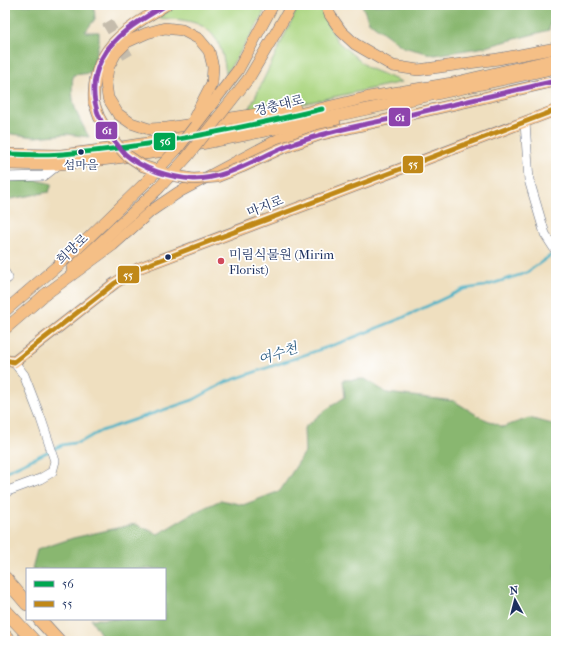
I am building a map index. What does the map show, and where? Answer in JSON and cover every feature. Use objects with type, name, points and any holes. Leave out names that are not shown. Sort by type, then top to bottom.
[{"type":"highway","points":[[5,578],[26,603]]},
{"type":"highway","points":[[5,610],[34,641]]},
{"type":"highway","points":[[40,620],[59,641]]},
{"type":"highway","points":[[5,636],[10,641]]},
{"type":"main road","points":[[166,5],[129,28],[115,41],[102,58],[97,74],[94,103],[99,117],[110,135],[125,154],[143,166],[171,175],[193,179],[217,177],[280,149],[319,135],[556,81]]},
{"type":"main road","points":[[178,148],[238,70],[273,5]]},
{"type":"main road","name":"희망로","points":[[5,329],[43,296],[86,254],[158,189],[187,157],[249,78],[292,5]]},
{"type":"main road","points":[[326,5],[330,15],[341,31],[355,44],[393,66],[418,70],[498,59],[556,48]]},
{"type":"main road","points":[[178,148],[212,83],[213,67],[209,51],[199,39],[182,30],[165,28],[146,33],[127,42],[116,53],[108,68],[106,83],[108,98],[118,114],[131,123],[149,129],[175,126],[369,97]]},
{"type":"main road","name":"경충대로","points":[[5,154],[61,155],[167,140],[249,126],[369,97],[452,83],[556,59]]},
{"type":"main road","name":"경충대로","points":[[5,164],[59,164],[113,158],[248,135],[556,68]]},
{"type":"main road","points":[[43,296],[113,245],[156,207],[179,192],[267,145],[292,135],[442,94]]},
{"type":"main road","name":"마지로","points":[[10,361],[115,283],[139,268],[556,110]]},
{"type":"main road","name":"희망로","points":[[5,311],[79,247],[147,181],[178,148]]},
{"type":"street","points":[[525,123],[529,180],[545,234],[556,251]]},
{"type":"street","points":[[5,176],[44,176],[59,164]]},
{"type":"street","points":[[5,273],[8,278],[5,280]]},
{"type":"street","points":[[5,492],[40,479],[52,472],[55,461],[24,375],[10,361]]},
{"type":"green space","points":[[5,5],[94,5],[95,19],[85,32],[99,32],[99,42],[91,73],[73,75],[72,85],[75,108],[89,137],[67,134],[35,137],[5,133]]},
{"type":"green space","points":[[178,5],[267,5],[259,22],[226,74],[221,50],[210,32],[195,23],[177,19],[157,18]]},
{"type":"green space","points":[[299,5],[320,5],[337,41],[368,68],[402,82],[297,105],[249,110]]},
{"type":"green space","points":[[362,5],[554,5],[549,30],[485,47],[435,55],[403,47],[369,22]]},
{"type":"green space","points":[[5,180],[36,180],[52,184],[49,192],[5,200]]},
{"type":"green space","points":[[365,379],[387,393],[454,401],[480,417],[503,427],[529,418],[556,425],[556,641],[105,641],[92,620],[166,620],[166,568],[32,568],[37,550],[73,538],[135,524],[158,534],[193,513],[221,500],[243,505],[280,491],[305,452],[304,428],[324,411],[345,397],[343,380]]},
{"type":"waterway","name":"여수천","points":[[5,472],[62,445],[80,442],[101,431],[193,400],[226,382],[342,342],[402,318],[464,289],[485,286],[526,273],[554,253]]},
{"type":"tunnel","points":[[107,22],[128,57]]},
{"type":"transit line","name":"61","points":[[166,5],[130,27],[114,41],[102,58],[97,69],[94,91],[95,102],[102,123],[125,154],[148,168],[176,177],[194,179],[216,176],[237,169],[288,146],[321,135],[556,81]]},
{"type":"transit line","name":"56","points":[[5,154],[56,155],[128,147],[226,130],[322,109]]},
{"type":"transit line","name":"55","points":[[5,360],[14,362],[115,283],[139,268],[556,110]]},
{"type":"place","name":"섬마을","points":[[81,152]]},
{"type":"place","name":"미림식물원 (Mirim Florist)","points":[[221,261]]}]
